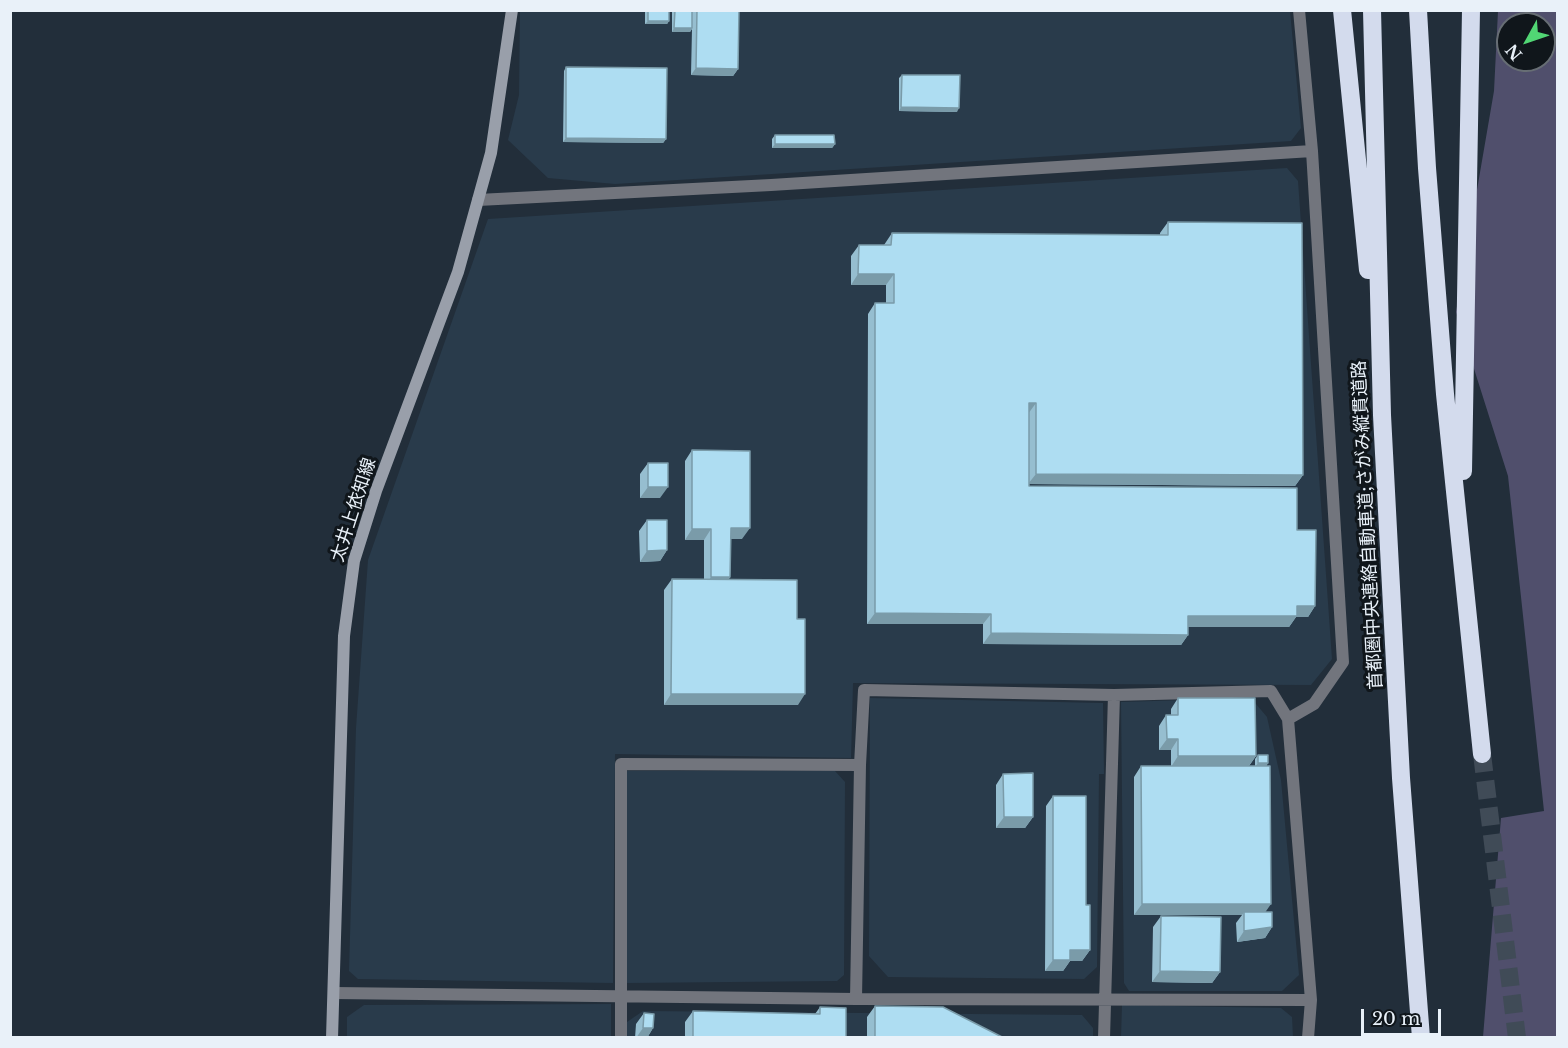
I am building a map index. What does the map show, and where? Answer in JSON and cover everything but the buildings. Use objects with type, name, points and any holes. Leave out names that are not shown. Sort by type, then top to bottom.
[{"type":"highway","points":[[1342,10],[1382,415]]},
{"type":"highway","name":"首都圏中央連絡自動車道;さがみ縦貫道路","points":[[1372,10],[1382,415],[1401,778],[1421,1038]]},
{"type":"highway","points":[[1418,10],[1427,168],[1445,394],[1482,754]]},
{"type":"highway","points":[[1462,545],[1471,10]]},
{"type":"main road","name":"太井上依知線","points":[[332,1038],[344,636],[354,561],[376,491],[458,272],[491,153],[512,10]]},
{"type":"street","points":[[1288,719],[1314,704],[1343,662],[1312,151],[1299,10]]},
{"type":"street","points":[[478,200],[771,185],[1312,151]]},
{"type":"street","points":[[856,999],[860,765],[864,690],[1114,695],[1271,692],[1288,719],[1311,1000],[1308,1038]]},
{"type":"street","points":[[1104,1038],[1114,695]]},
{"type":"street","points":[[621,1038],[621,764],[860,765]]},
{"type":"street","points":[[334,993],[621,994],[1105,1001],[1311,1000]]},
{"type":"shaded area","points":[[520,10],[1290,11],[1301,128],[1291,141],[615,184],[548,178],[508,140],[519,95]]},
{"type":"shaded area","points":[[1498,11],[1557,11],[1557,1037],[1483,1037],[1501,818],[1544,811],[1508,476],[1456,312],[1494,91],[1496,51],[1496,72],[1556,72],[1556,12]]},
{"type":"shaded area","points":[[1287,168],[1298,181],[1332,659],[1311,685],[853,683],[851,758],[615,754],[613,983],[358,979],[349,971],[356,728],[368,560],[488,219]]},
{"type":"shaded area","points":[[870,698],[1103,703],[1104,774],[1099,774],[1097,967],[1084,979],[888,977],[869,956]]},
{"type":"shaded area","points":[[1251,698],[1267,717],[1281,780],[1299,975],[1282,991],[1129,991],[1124,983],[1121,702]]},
{"type":"shaded area","points":[[627,771],[835,771],[845,782],[844,975],[837,981],[627,983]]},
{"type":"shaded area","points":[[611,1004],[611,1037],[347,1037],[347,1017],[364,1005]]},
{"type":"shaded area","points":[[1122,1005],[1281,1008],[1292,1017],[1293,1037],[1121,1038]]},
{"type":"shaded area","points":[[643,1011],[1082,1015],[1093,1028],[1093,1037],[627,1038],[627,1022]]},
{"type":"tunnel","points":[[1482,754],[1517,1038]]}]
